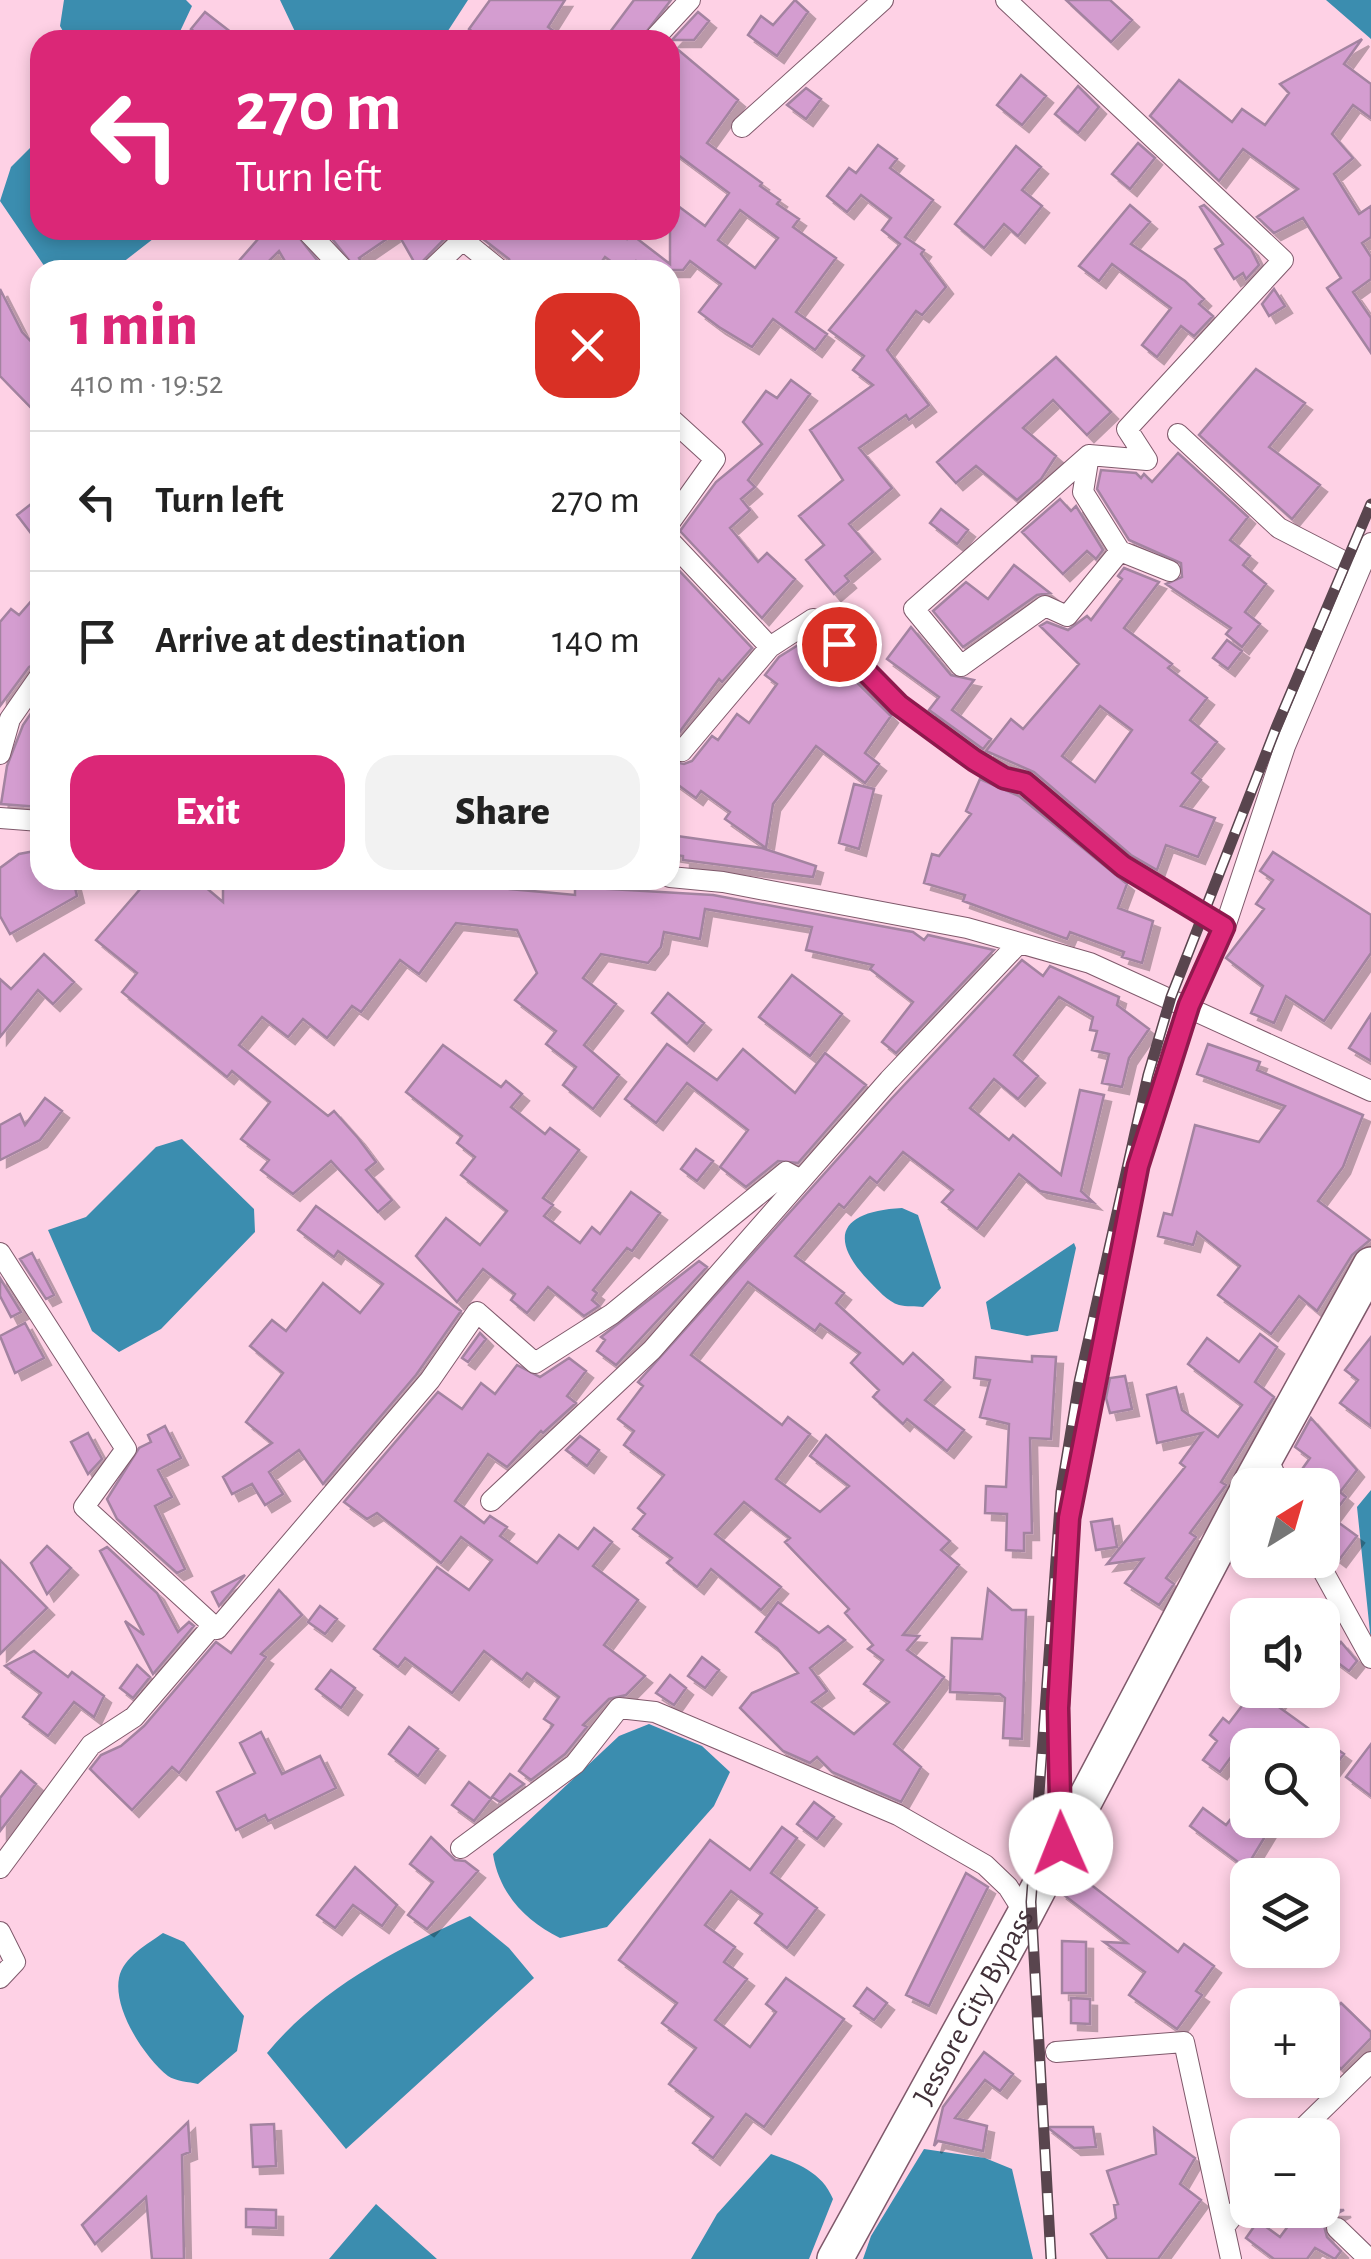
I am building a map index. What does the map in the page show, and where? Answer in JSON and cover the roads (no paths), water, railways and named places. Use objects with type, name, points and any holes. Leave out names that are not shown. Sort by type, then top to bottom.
[{"type":"highway","name":"Jessore City Bypass","points":[[1267,1468],[1371,1266]]},
{"type":"highway","name":"Jessore City Bypass","points":[[835,2259],[1230,1536]]},
{"type":"street","points":[[662,30],[690,0]]},
{"type":"street","points":[[742,127],[883,0]]},
{"type":"street","points":[[1006,0],[1283,260],[1128,429],[1147,460],[1089,454],[914,609],[962,666],[1045,606],[1067,616],[1120,551]]},
{"type":"street","points":[[316,240],[334,260]]},
{"type":"street","points":[[442,260],[463,240]]},
{"type":"street","points":[[473,240],[491,260]]},
{"type":"street","points":[[680,427],[715,458],[680,508]]},
{"type":"street","points":[[1178,434],[1279,528],[1345,562]]},
{"type":"street","points":[[1089,454],[1083,492],[1120,551],[1170,571]]},
{"type":"street","points":[[1061,1844],[1058,1708],[1069,1518],[1138,1166],[1189,1005],[1224,927],[1285,746],[1371,543]]},
{"type":"street","points":[[680,551],[770,647]]},
{"type":"street","points":[[680,750],[770,647],[813,619],[914,716],[989,770],[1025,783],[1123,866],[1224,927]]},
{"type":"street","points":[[0,754],[10,719],[30,690]]},
{"type":"street","points":[[0,818],[30,820]]},
{"type":"street","points":[[680,878],[723,882],[967,928],[1090,964],[1189,1005],[1371,1091]]},
{"type":"street","points":[[491,1501],[652,1350],[800,1180],[1019,943]]},
{"type":"street","points":[[0,1253],[126,1449],[84,1507],[218,1629],[430,1380],[477,1312],[535,1363],[612,1314],[786,1172],[800,1180]]},
{"type":"street","points":[[1327,1578],[1371,1658]]},
{"type":"street","points":[[0,1868],[91,1745],[134,1717],[213,1625]]},
{"type":"street","points":[[461,1848],[575,1764],[619,1708],[655,1712],[898,1815],[985,1865],[1008,1887],[1025,1914]]},
{"type":"street","points":[[0,1932],[15,1962],[0,1978]]},
{"type":"street","points":[[1056,2052],[1184,2042],[1230,2259]]},
{"type":"street","points":[[1313,2118],[1371,2062]]},
{"type":"street","points":[[1224,2227],[1230,2219]]},
{"type":"street","points":[[1337,2228],[1369,2259]]},
{"type":"water","points":[[64,0],[186,0],[192,6],[181,30],[62,30]]},
{"type":"water","points":[[280,0],[468,0],[448,30],[294,30]]},
{"type":"water","points":[[1326,0],[1371,0],[1371,39]]},
{"type":"water","points":[[30,148],[30,240],[152,240],[126,260],[40,260],[0,201],[11,167]]},
{"type":"water","points":[[182,1139],[254,1209],[255,1232],[161,1329],[119,1352],[92,1331],[48,1230],[86,1217],[156,1147]]},
{"type":"water","points":[[902,1208],[918,1215],[941,1288],[923,1307],[891,1301],[869,1281],[847,1251],[847,1228],[854,1220]]},
{"type":"water","points":[[1074,1243],[1058,1331],[1027,1336],[991,1329],[986,1302]]},
{"type":"water","points":[[1371,1490],[1371,1642],[1357,1507]]},
{"type":"water","points":[[649,1724],[702,1746],[730,1772],[714,1806],[607,1927],[560,1938],[516,1904],[501,1881],[493,1854],[619,1736]]},
{"type":"water","points":[[470,1916],[509,1948],[534,1978],[346,2149],[267,2053],[335,1990],[415,1942]]},
{"type":"water","points":[[163,1933],[184,1942],[244,2016],[237,2051],[198,2084],[171,2078],[159,2068],[132,2032],[121,2004],[121,1970]]},
{"type":"water","points":[[924,2149],[985,2158],[1012,2169],[1033,2259],[863,2259],[871,2236]]},
{"type":"water","points":[[771,2154],[815,2175],[833,2199],[809,2259],[691,2259],[717,2214]]},
{"type":"water","points":[[376,2204],[437,2259],[329,2259]]},
{"type":"railway","points":[[1051,2259],[1031,1902],[1061,1492],[1079,1382],[1148,1075],[1171,997],[1276,728],[1371,504]]}]
